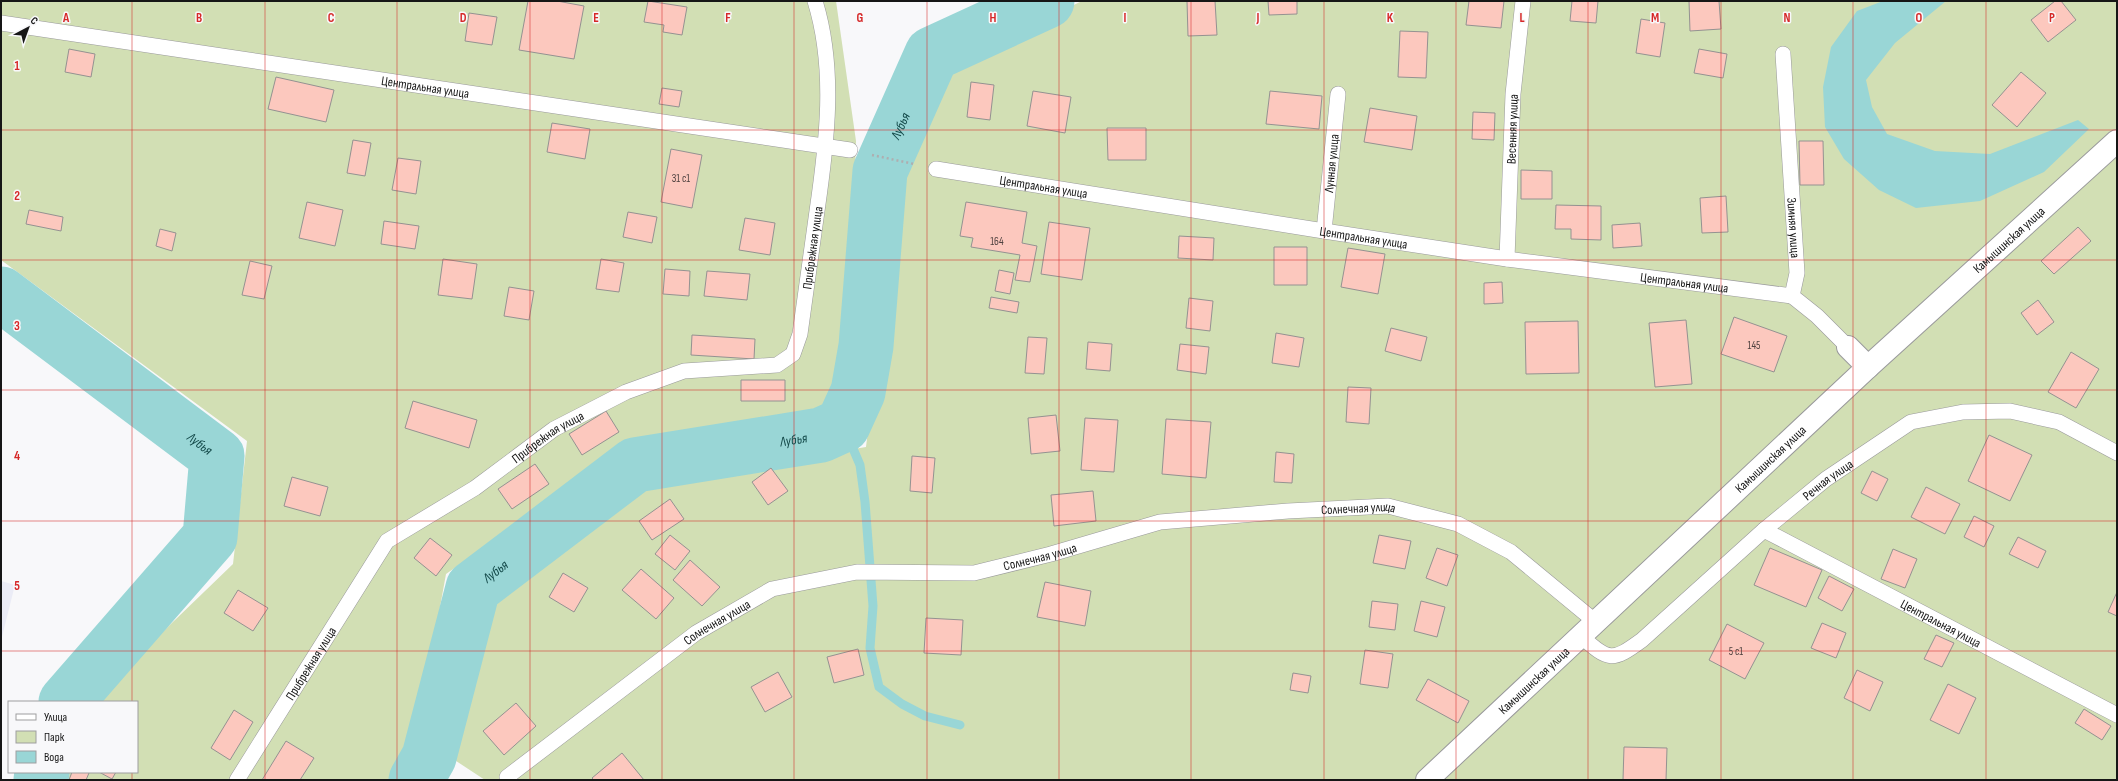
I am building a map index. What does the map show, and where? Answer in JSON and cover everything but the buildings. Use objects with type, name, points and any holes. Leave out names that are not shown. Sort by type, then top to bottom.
[{"type":"street","name":"Камышинская улица","points":[[1427,780],[1589,630],[1868,367],[2117,141]]},
{"type":"street","points":[[1848,347],[1868,367]]},
{"type":"lane","name":"Прибрежная улица","points":[[237,780],[387,541],[475,488],[554,429],[626,392],[684,371],[777,365],[793,354],[800,334],[826,147],[828,62],[822,24],[815,1]]},
{"type":"lane","name":"Весенняя улица","points":[[1507,259],[1513,94],[1523,1]]},
{"type":"lane","name":"Центральная улица","points":[[1,23],[850,150]]},
{"type":"lane","name":"Зимняя улица","points":[[1783,54],[1797,273],[1792,296]]},
{"type":"lane","name":"Лунная улица","points":[[1324,232],[1338,94]]},
{"type":"lane","name":"Центральная улица","points":[[936,169],[1324,232],[1507,259],[1792,296]]},
{"type":"lane","points":[[1792,296],[1817,316],[1848,347]]},
{"type":"lane","name":"Речная улица","points":[[1589,630],[1602,654],[1622,655],[1642,640],[1764,530],[1826,478],[1911,422],[1963,412],[2010,411],[2059,422],[2117,454]]},
{"type":"lane","name":"Солнечная улица","points":[[507,777],[696,633],[772,589],[857,572],[974,572],[1050,554],[1160,522],[1288,511],[1388,506],[1458,524],[1511,552],[1571,600],[1589,630]]},
{"type":"lane","name":"Центральная улица","points":[[1764,530],[2117,715]]},
{"type":"path","points":[[850,150],[936,169]]},
{"type":"shaded area","points":[[1,581],[15,585],[1,641]]},
{"type":"green space","points":[[1,1],[836,1],[856,141],[849,342],[825,412],[631,445],[446,574],[414,750],[395,780],[52,780],[54,773],[138,773],[138,701],[91,701],[233,564],[247,441],[1,260]]},
{"type":"green space","points":[[1082,1],[2117,1],[2117,780],[485,780],[447,755],[496,604],[633,485],[866,447],[898,186],[947,66]]},
{"type":"water","points":[[1883,1],[1946,1],[1895,43],[1866,80],[1872,107],[1887,134],[1935,151],[1990,154],[2078,120],[2089,129],[2044,172],[1980,201],[1916,208],[1879,190],[1844,159],[1825,127],[1823,87],[1831,47],[1857,11]]},
{"type":"waterway","name":"Лубья","points":[[416,780],[429,757],[473,588],[635,465],[821,435],[843,425],[858,392],[866,346],[880,171],[932,54],[1047,1]]},
{"type":"waterway","name":"Лубья","points":[[1,294],[217,456],[210,537],[67,701]]},
{"type":"waterway","points":[[843,425],[860,465],[865,502],[873,606],[870,648],[879,687],[902,704],[925,716],[960,725]]},
{"type":"waterway","name":"Лубья","points":[[41,780],[42,773]]}]
